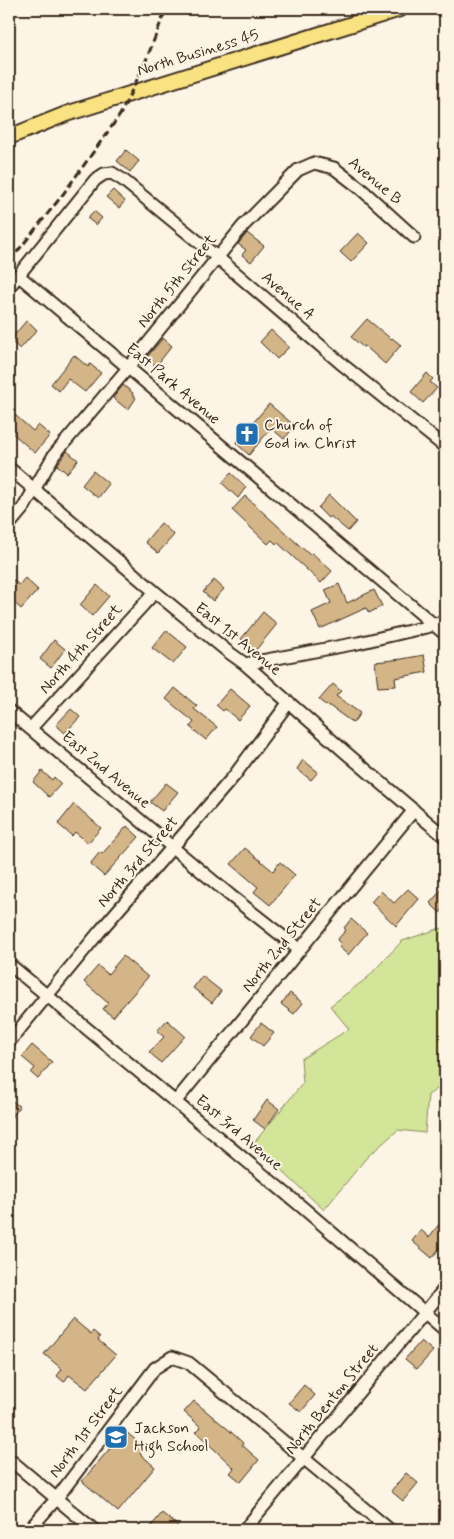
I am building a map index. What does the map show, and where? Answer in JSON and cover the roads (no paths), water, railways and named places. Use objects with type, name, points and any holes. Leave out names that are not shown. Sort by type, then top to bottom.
[{"type":"main road","name":"North Business 45","points":[[9,137],[66,114],[400,9]]},
{"type":"street","name":"Avenue B","points":[[309,165],[322,164],[334,168],[360,188],[414,237]]},
{"type":"street","name":"North 5th Street","points":[[9,525],[24,507],[54,455],[128,368],[217,257],[284,182],[298,170],[309,165]]},
{"type":"street","name":"Avenue A","points":[[18,275],[95,180],[108,172],[112,173],[217,257],[342,365],[445,447]]},
{"type":"street","points":[[9,287],[18,275]]},
{"type":"street","name":"East Park Avenue","points":[[18,275],[128,368],[440,622],[445,634]]},
{"type":"street","name":"East 1st Avenue","points":[[9,468],[155,592],[290,702],[345,752],[445,837]]},
{"type":"street","name":"North 4th Street","points":[[31,728],[155,592]]},
{"type":"street","points":[[245,664],[358,643],[440,622]]},
{"type":"street","name":"North 3rd Street","points":[[9,1042],[234,776],[290,702]]},
{"type":"street","name":"East 2nd Avenue","points":[[9,711],[300,950]]},
{"type":"street","name":"North 2nd Street","points":[[176,1101],[414,810]]},
{"type":"street","name":"East 3rd Avenue","points":[[9,964],[176,1101],[445,1330]]},
{"type":"street","name":"North Benton Street","points":[[244,1530],[445,1288]]},
{"type":"street","name":"North 1st Street","points":[[29,1530],[57,1498],[155,1368],[172,1357],[189,1363],[304,1459]]},
{"type":"street","points":[[9,1459],[94,1530]]},
{"type":"street","points":[[304,1459],[390,1530]]},
{"type":"railway","points":[[9,262],[61,197],[120,115],[145,63],[166,9]]},
{"type":"place","name":"Church of God in Christ","points":[[247,434]]},
{"type":"place","name":"Jackson High School","points":[[116,1437]]}]
